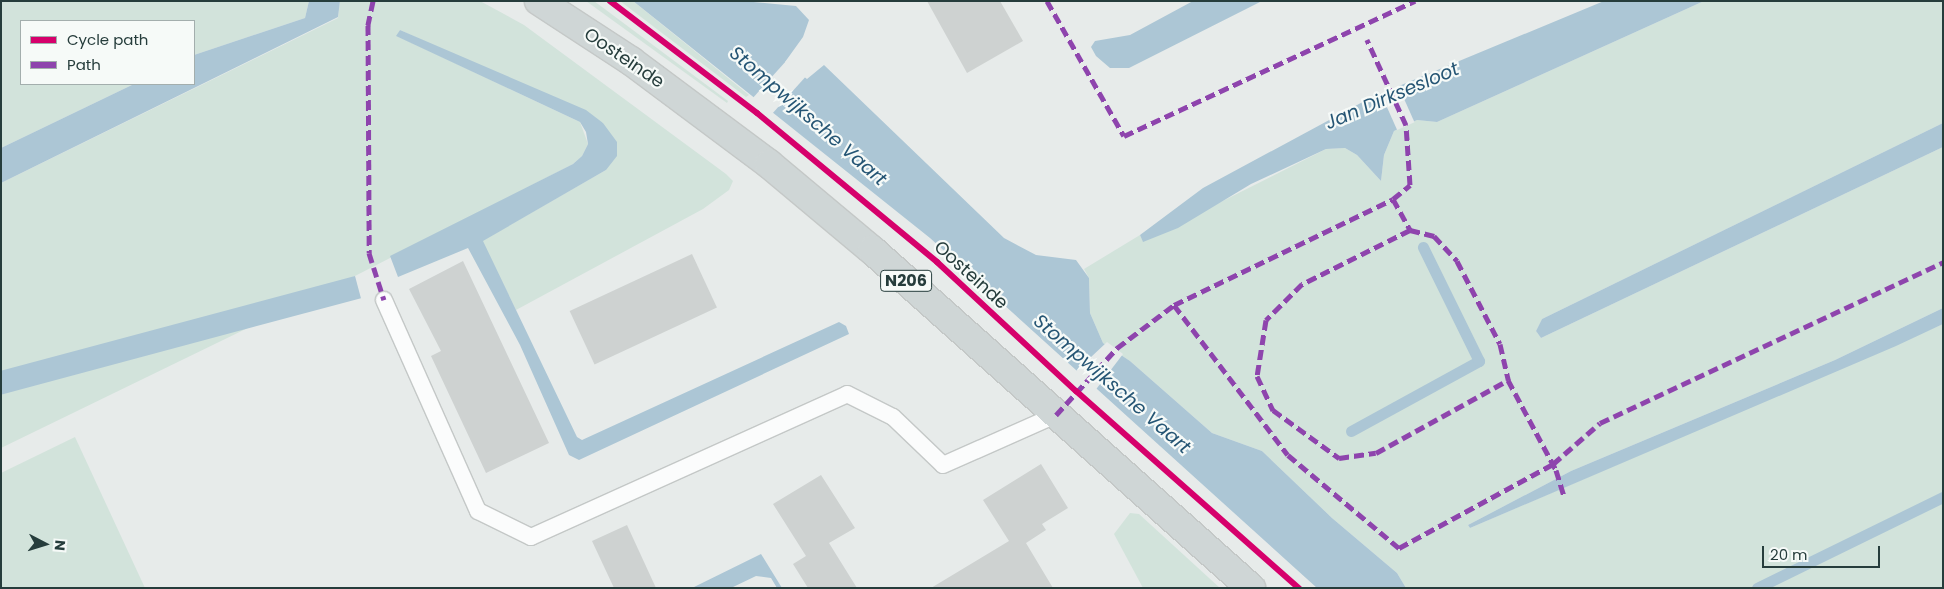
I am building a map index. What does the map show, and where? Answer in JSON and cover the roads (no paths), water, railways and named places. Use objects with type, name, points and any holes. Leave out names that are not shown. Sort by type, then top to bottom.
[{"type":"main road","name":"Oosteinde","points":[[540,1],[631,61],[742,143],[872,250],[1251,588]]},
{"type":"lane","points":[[384,300],[478,511],[531,537],[847,394],[893,417],[943,465],[1056,415]]},
{"type":"water","points":[[309,1],[340,1],[338,17],[1,183],[1,148],[132,85],[195,85],[195,55],[305,18]]},
{"type":"water","name":"Stompwijksche Vaart","points":[[633,1],[743,1],[796,6],[809,20],[803,37],[785,62],[807,79],[824,65],[1004,238],[1036,255],[1076,260],[1089,278],[1090,313],[1103,343],[1130,361],[1212,433],[1262,451],[1332,518],[1397,573],[1406,588],[1317,588],[930,238]]},
{"type":"water","points":[[1193,1],[1262,1],[1129,68],[1110,68],[1096,56],[1091,47],[1095,41],[1130,35]]},
{"type":"water","name":"Jan Dirksesloot","points":[[1604,1],[1704,1],[1437,122],[1417,120],[1394,131],[1384,155],[1381,181],[1357,155],[1345,148],[1326,149],[1251,184],[1178,228],[1143,242],[1140,235],[1203,188],[1370,98]]},
{"type":"water","points":[[400,30],[586,110],[603,123],[617,142],[617,156],[606,170],[483,241],[577,437],[582,440],[839,322],[846,326],[849,334],[579,460],[569,455],[520,345],[468,248],[398,277],[390,256],[573,164],[582,156],[588,144],[586,132],[580,122],[396,36]]},
{"type":"water","points":[[1943,123],[1943,147],[1541,338],[1536,331],[1542,319]]},
{"type":"water","points":[[355,276],[361,298],[1,395],[1,371]]},
{"type":"water","points":[[1943,308],[1943,324],[1896,346],[1470,528],[1468,525],[1571,471],[1835,360]]},
{"type":"water","points":[[761,554],[782,588],[777,588],[771,578],[756,576],[731,588],[692,588]]},
{"type":"waterway","points":[[1351,431],[1479,361],[1423,247]]},
{"type":"waterway","points":[[1757,588],[1943,497]]}]
